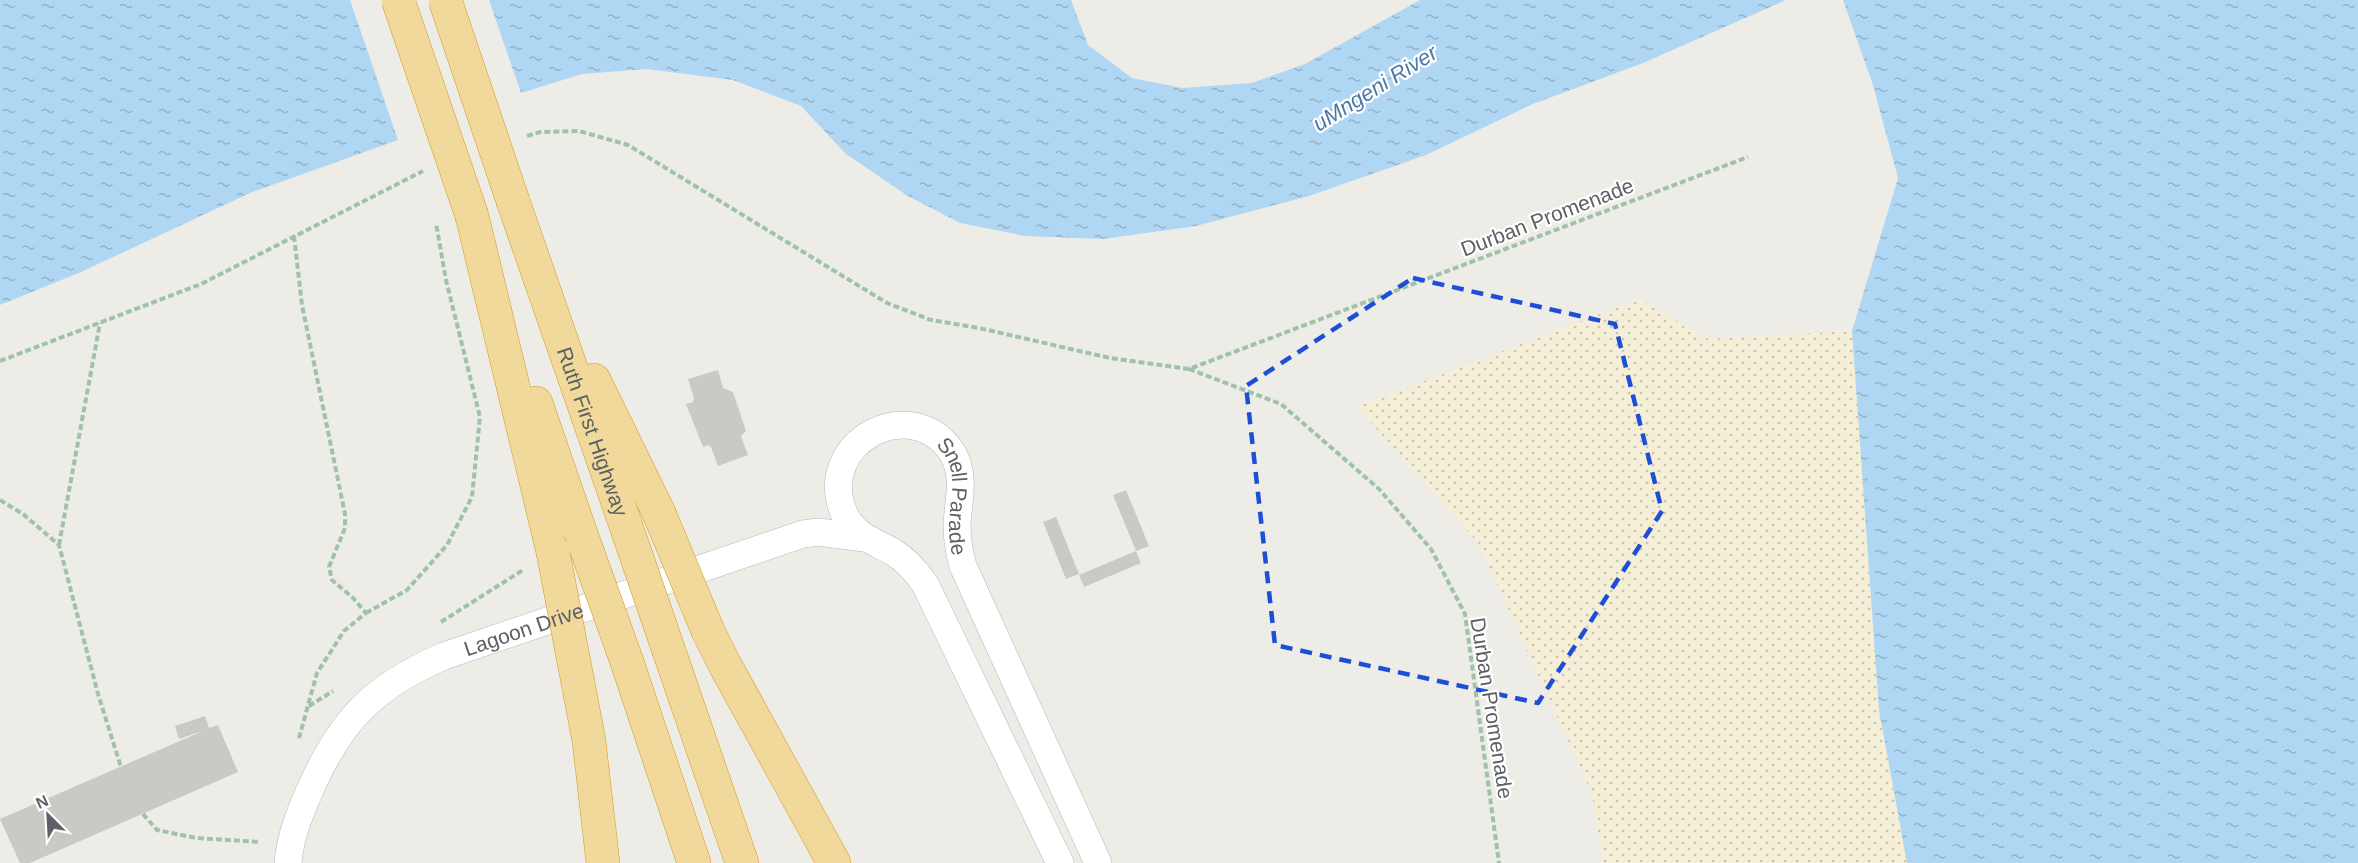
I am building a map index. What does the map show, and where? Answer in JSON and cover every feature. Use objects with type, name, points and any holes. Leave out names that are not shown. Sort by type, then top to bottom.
[{"type":"highway","points":[[398,0],[627,662],[694,863]]},
{"type":"highway","name":"Ruth First Highway","points":[[445,0],[742,863]]},
{"type":"highway","points":[[472,216],[553,552],[589,741],[603,863]]},
{"type":"highway","points":[[529,246],[659,513],[724,665],[834,863]]},
{"type":"street","name":"Snell Parade","points":[[1059,863],[925,584],[904,560],[865,538],[853,528],[845,516],[839,498],[838,479],[844,461],[854,445],[869,433],[887,426],[906,426],[924,430],[940,440],[952,454],[960,471],[957,544],[963,566],[1098,863]]},
{"type":"street","name":"Lagoon Drive","points":[[289,856],[298,818],[321,764],[341,731],[361,707],[414,669],[455,652],[803,534],[818,532],[865,538]]},
{"type":"path","name":"Durban Promenade","points":[[1189,369],[1748,157]]},
{"type":"path","points":[[298,740],[317,673],[344,631],[366,613],[407,590],[447,545],[472,497],[480,417],[446,280],[435,222]]},
{"type":"path","points":[[294,236],[302,304],[345,514],[345,528],[329,567],[332,580],[366,613]]},
{"type":"path","points":[[100,322],[59,545],[98,694],[121,767]]},
{"type":"path","name":"Durban Promenade","points":[[1076,351],[1189,369],[1281,404],[1379,489],[1431,549],[1465,614],[1499,863]]},
{"type":"path","points":[[0,500],[23,514],[59,545]]},
{"type":"path","points":[[484,595],[553,552]]},
{"type":"path","points":[[143,814],[157,830],[195,838],[268,842],[289,856]]},
{"type":"highlighted area","points":[[1413,278],[1615,324],[1662,511],[1538,703],[1275,645],[1246,386]]},
{"type":"sand","points":[[1639,299],[1708,339],[1852,331],[1879,710],[1907,863],[1603,863],[1592,794],[1479,544],[1357,407]]},
{"type":"water","points":[[0,0],[350,0],[398,140],[250,193],[81,272],[0,305]]},
{"type":"water","name":"uMngeni River","points":[[489,0],[1071,0],[1088,45],[1132,78],[1182,88],[1252,83],[1305,64],[1420,0],[1786,0],[1643,63],[1533,104],[1426,155],[1309,196],[1196,226],[1103,239],[1025,236],[960,223],[908,196],[846,154],[801,106],[733,80],[646,69],[582,74],[521,93]]},
{"type":"water","points":[[1843,0],[2358,0],[2358,863],[1907,863],[1879,710],[1852,331],[1898,178],[1873,85]]},
{"type":"building","points":[[718,370],[723,388],[733,392],[746,431],[741,436],[748,455],[718,466],[711,447],[708,445],[703,447],[686,404],[693,402],[694,398],[688,379]]},
{"type":"building","points":[[1126,490],[1149,546],[1136,551],[1113,495]]},
{"type":"building","points":[[1056,517],[1079,574],[1066,579],[1043,522]]},
{"type":"building","points":[[1136,551],[1141,563],[1084,587],[1079,575]]},
{"type":"building","points":[[205,716],[209,728],[218,725],[238,772],[30,863],[20,863],[0,819],[205,730],[179,739],[175,726]]}]
